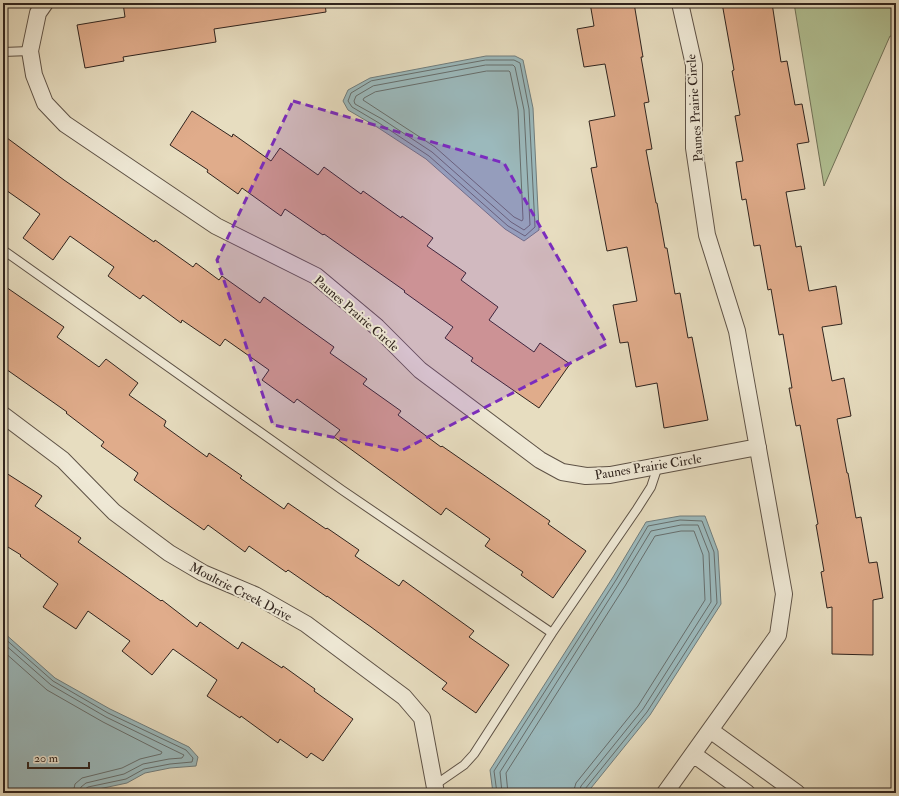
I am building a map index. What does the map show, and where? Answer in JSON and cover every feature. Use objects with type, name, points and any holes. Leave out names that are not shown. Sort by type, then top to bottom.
[{"type":"street","name":"Paunes Prairie Circle","points":[[45,3],[38,13],[30,51],[34,75],[45,103],[65,124],[216,226],[316,276],[377,327],[420,370],[540,460],[562,472],[586,476],[610,475],[758,447]]},
{"type":"street","name":"Paunes Prairie Circle","points":[[665,793],[778,635],[784,594],[737,331],[707,235],[694,148],[694,65],[680,3]]},
{"type":"street","name":"Moultrie Creek Drive","points":[[3,415],[63,460],[114,512],[169,553],[203,573],[255,595],[306,624],[404,698],[422,718],[435,789]]},
{"type":"street","points":[[710,730],[797,793]]},
{"type":"street","points":[[693,754],[747,793]]},
{"type":"lane","points":[[3,52],[30,51]]},
{"type":"lane","points":[[3,250],[342,490],[552,633]]},
{"type":"lane","points":[[435,789],[464,765],[474,754],[552,633],[644,498],[651,487],[658,466]]},
{"type":"highlighted area","points":[[293,101],[504,163],[607,344],[401,451],[273,425],[217,260]]},
{"type":"green space","points":[[794,3],[896,3],[896,37],[890,36],[824,186]]},
{"type":"water","points":[[486,56],[515,56],[523,60],[533,108],[539,230],[524,241],[505,229],[426,159],[348,110],[343,101],[348,90],[370,78]]},
{"type":"water","points":[[680,516],[705,516],[718,551],[721,604],[650,715],[587,793],[493,793],[490,770],[613,577],[646,522]]},
{"type":"water","points":[[3,632],[55,678],[110,709],[189,747],[198,757],[196,766],[170,768],[145,773],[127,783],[80,793],[3,793]]},
{"type":"building","points":[[123,3],[325,3],[326,12],[214,29],[216,42],[123,57],[124,61],[85,68],[77,25],[125,17]]},
{"type":"building","points":[[590,3],[634,3],[649,102],[644,103],[652,149],[646,150],[665,248],[667,248],[675,294],[680,293],[688,338],[692,337],[708,420],[664,428],[657,383],[636,387],[628,342],[620,343],[613,305],[637,301],[627,247],[607,251],[591,168],[597,167],[589,121],[615,116],[605,64],[584,67],[577,29],[594,26]]},
{"type":"building","points":[[722,3],[772,3],[781,62],[787,61],[795,105],[802,104],[809,142],[797,144],[805,189],[786,192],[796,247],[801,246],[809,291],[836,286],[842,324],[822,327],[832,381],[844,378],[851,416],[837,419],[856,518],[861,517],[869,563],[877,562],[883,598],[873,600],[873,655],[832,654],[832,607],[827,608],[821,572],[824,571],[816,525],[818,524],[800,425],[796,426],[789,388],[792,388],[783,334],[779,335],[771,289],[768,290],[760,245],[754,246],[746,199],[742,200],[736,162],[743,161],[735,116],[740,115],[732,71],[734,70]]},
{"type":"building","points":[[192,111],[232,137],[233,134],[271,161],[280,148],[318,175],[324,167],[361,194],[363,191],[401,218],[402,216],[433,238],[427,246],[466,273],[461,280],[498,307],[489,320],[534,352],[540,343],[570,364],[539,408],[471,361],[473,358],[445,338],[453,327],[404,292],[405,291],[324,234],[323,235],[285,209],[281,216],[242,188],[238,194],[207,172],[208,170],[170,145]]},
{"type":"building","points":[[3,135],[64,180],[193,267],[196,263],[219,280],[222,276],[260,303],[264,297],[334,347],[330,353],[367,379],[363,384],[401,411],[398,415],[441,447],[442,446],[550,521],[548,524],[586,551],[553,598],[521,575],[523,572],[485,546],[490,539],[446,508],[441,515],[334,437],[340,430],[297,399],[294,403],[262,380],[269,370],[225,339],[220,346],[182,320],[181,323],[143,295],[140,299],[108,276],[114,267],[70,236],[53,260],[23,238],[40,214],[3,188]]},
{"type":"building","points":[[3,285],[64,327],[57,337],[99,367],[106,359],[138,383],[129,395],[166,421],[164,426],[207,457],[209,453],[242,476],[240,478],[284,509],[288,503],[326,529],[327,528],[359,550],[355,556],[399,586],[403,580],[474,631],[469,637],[509,665],[476,713],[442,689],[447,683],[327,596],[288,570],[286,572],[249,546],[245,552],[208,525],[204,530],[134,480],[138,473],[101,446],[104,442],[66,413],[67,412],[3,367]]},
{"type":"building","points":[[3,471],[42,496],[35,506],[81,538],[78,542],[161,601],[162,600],[197,627],[200,622],[238,649],[242,642],[282,668],[283,666],[315,689],[314,691],[353,719],[323,761],[311,753],[307,758],[280,739],[278,743],[241,716],[240,718],[207,696],[217,680],[173,649],[152,675],[122,651],[130,641],[88,611],[76,629],[43,607],[58,584],[20,556],[21,555],[3,544]]}]
